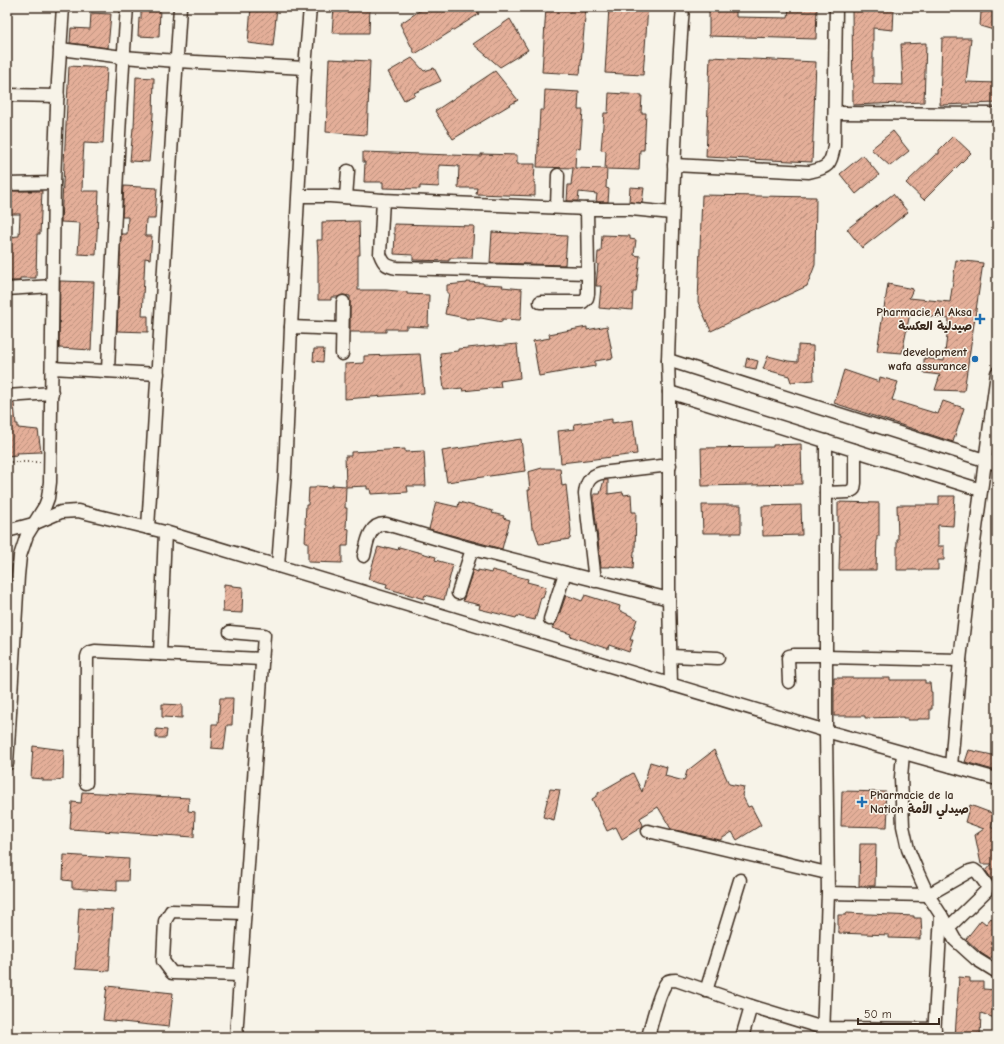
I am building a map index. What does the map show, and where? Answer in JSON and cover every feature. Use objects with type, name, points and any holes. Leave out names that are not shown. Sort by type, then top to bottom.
[{"type":"street","points":[[7,764],[20,556],[27,535],[45,506],[48,498],[50,482],[54,183],[63,7]]},
{"type":"street","points":[[108,371],[123,57],[127,7]]},
{"type":"street","points":[[148,528],[180,7]]},
{"type":"street","points":[[278,566],[285,473],[298,196],[310,7]]},
{"type":"street","points":[[671,685],[669,600],[670,392],[668,360],[674,165],[683,7]]},
{"type":"street","points":[[674,165],[809,172],[822,169],[827,166],[832,157],[834,146],[836,7]]},
{"type":"street","points":[[60,49],[123,57],[305,68]]},
{"type":"street","points":[[7,95],[58,96]]},
{"type":"street","points":[[835,114],[997,114]]},
{"type":"street","points":[[346,197],[348,171]]},
{"type":"street","points":[[557,207],[558,175]]},
{"type":"street","points":[[7,184],[54,183]]},
{"type":"street","points":[[298,196],[330,196],[383,200],[587,209],[631,209],[672,213]]},
{"type":"street","points":[[383,200],[380,254],[385,264],[390,267],[588,274]]},
{"type":"street","points":[[540,302],[583,302],[587,298],[587,209]]},
{"type":"street","points":[[7,289],[52,286]]},
{"type":"street","points":[[342,354],[343,302]]},
{"type":"street","points":[[291,328],[342,329]]},
{"type":"street","points":[[668,360],[991,462]]},
{"type":"street","points":[[52,368],[158,374]]},
{"type":"street","points":[[951,766],[960,660],[981,490],[991,462],[997,373]]},
{"type":"street","points":[[670,392],[981,490]]},
{"type":"street","points":[[7,396],[52,393]]},
{"type":"street","points":[[823,1033],[828,893],[826,731],[826,441]]},
{"type":"street","points":[[826,493],[849,492],[854,489],[855,450]]},
{"type":"street","points":[[595,581],[585,494],[587,483],[590,478],[601,473],[670,465]]},
{"type":"street","points":[[7,531],[34,524],[61,512],[78,511],[165,532],[487,628],[671,685],[997,780]]},
{"type":"street","points":[[364,556],[372,529],[382,524],[390,525],[472,549],[669,600]]},
{"type":"street","points":[[160,654],[165,532]]},
{"type":"street","points":[[458,593],[472,549]]},
{"type":"street","points":[[550,619],[565,573]]},
{"type":"street","points":[[230,632],[264,635],[236,1037]]},
{"type":"street","points":[[86,784],[88,654],[95,651],[262,659]]},
{"type":"street","points":[[789,682],[788,658],[789,656],[794,655],[960,660]]},
{"type":"street","points":[[671,656],[718,658]]},
{"type":"street","points":[[903,753],[901,778],[903,826],[908,849],[918,874],[928,895],[941,914],[955,940],[976,959],[997,972]]},
{"type":"street","points":[[648,831],[827,873]]},
{"type":"street","points":[[828,893],[928,895],[974,870],[986,884],[986,890],[948,928]]},
{"type":"street","points":[[706,990],[740,880]]},
{"type":"street","points":[[240,975],[172,973],[163,961],[165,921],[171,911],[245,913]]},
{"type":"street","points":[[648,1037],[663,989],[668,981],[671,980],[676,980],[706,990],[823,1033],[934,1033],[941,914]]},
{"type":"street","points":[[742,1037],[751,1006]]},
{"type":"path","points":[[7,462],[51,462]]},
{"type":"building","points":[[141,7],[160,7],[159,37],[138,36],[139,18],[141,19]]},
{"type":"building","points":[[251,7],[277,7],[273,46],[248,43]]},
{"type":"building","points":[[334,7],[370,7],[369,33],[332,33]]},
{"type":"building","points":[[425,7],[475,7],[479,14],[415,54],[400,24]]},
{"type":"building","points":[[546,7],[586,7],[580,74],[542,72]]},
{"type":"building","points":[[609,7],[648,7],[643,75],[605,73]]},
{"type":"building","points":[[709,7],[736,7],[736,17],[788,18],[789,7],[817,7],[816,39],[709,36]]},
{"type":"building","points":[[852,9],[894,9],[893,30],[873,28],[873,84],[903,85],[901,44],[926,43],[924,102],[853,105]]},
{"type":"building","points":[[997,11],[997,31],[980,26],[981,12]]},
{"type":"building","points":[[91,13],[111,14],[108,48],[70,43],[71,28],[90,29]]},
{"type":"building","points":[[510,19],[528,50],[500,67],[473,44]]},
{"type":"building","points":[[942,38],[971,38],[966,82],[997,83],[997,103],[940,105]]},
{"type":"building","points":[[710,57],[816,62],[812,162],[706,157]]},
{"type":"building","points":[[412,58],[424,71],[434,68],[441,81],[414,93],[415,95],[404,100],[388,72]]},
{"type":"building","points":[[329,59],[370,61],[367,135],[326,132]]},
{"type":"building","points":[[69,66],[107,68],[103,144],[84,143],[83,160],[82,191],[99,191],[96,255],[78,254],[80,223],[61,222]]},
{"type":"building","points":[[495,71],[518,100],[453,139],[435,111]]},
{"type":"building","points":[[136,77],[154,78],[153,115],[149,162],[130,161],[134,128]]},
{"type":"building","points":[[545,90],[579,92],[578,110],[583,110],[580,149],[576,148],[575,168],[607,169],[606,188],[609,189],[608,202],[596,202],[597,194],[579,192],[578,201],[567,201],[568,185],[571,185],[573,168],[537,167],[540,110],[544,110]]},
{"type":"building","points":[[609,93],[642,95],[641,113],[646,113],[644,150],[640,150],[639,170],[605,169],[606,151],[601,150],[604,113],[608,113]]},
{"type":"building","points":[[893,131],[909,151],[890,166],[871,149]]},
{"type":"building","points":[[953,136],[971,153],[924,200],[906,183],[936,154],[939,154],[939,150]]},
{"type":"building","points":[[363,152],[481,156],[481,154],[517,155],[517,164],[535,164],[535,196],[476,194],[477,188],[458,188],[459,166],[439,165],[439,187],[420,186],[420,189],[383,188],[383,182],[364,182],[365,162],[363,162]]},
{"type":"building","points":[[863,155],[879,175],[856,194],[840,174]]},
{"type":"building","points":[[124,186],[157,188],[155,219],[146,219],[145,236],[152,236],[150,259],[145,258],[142,316],[148,316],[148,332],[117,331],[121,234],[127,234],[128,217],[122,217]]},
{"type":"building","points":[[630,187],[644,188],[642,203],[629,202]]},
{"type":"building","points":[[7,191],[42,191],[40,234],[37,234],[36,278],[20,278],[20,281],[7,281],[7,237],[19,236],[20,214],[7,214]]},
{"type":"building","points":[[893,194],[908,212],[862,248],[847,229]]},
{"type":"building","points":[[702,195],[816,197],[815,265],[807,286],[711,331],[698,302]]},
{"type":"building","points":[[359,221],[360,255],[358,255],[358,290],[386,290],[407,292],[407,294],[429,295],[428,327],[406,326],[406,329],[386,329],[386,332],[350,332],[350,296],[343,295],[331,297],[331,300],[318,300],[317,240],[322,240],[322,222]]},
{"type":"building","points":[[394,224],[474,226],[472,258],[449,258],[449,261],[413,260],[413,255],[394,254]]},
{"type":"building","points":[[492,232],[567,236],[565,265],[490,263]]},
{"type":"building","points":[[602,235],[630,236],[630,239],[636,240],[634,255],[640,256],[636,292],[633,292],[632,310],[599,308],[601,286],[596,286],[598,252],[601,252]]},
{"type":"building","points":[[956,260],[983,263],[964,391],[935,390],[940,375],[924,373],[924,358],[944,361],[949,319],[910,313],[902,353],[877,351],[888,284],[913,289],[909,298],[950,302]]},
{"type":"building","points":[[60,281],[94,282],[91,350],[59,348]]},
{"type":"building","points":[[467,282],[503,285],[502,287],[522,289],[520,320],[502,319],[502,322],[481,318],[466,319],[445,314],[449,293],[447,293],[447,285]]},
{"type":"building","points":[[607,326],[613,358],[595,361],[595,366],[539,376],[533,341],[550,338],[549,334],[587,327],[587,330]]},
{"type":"building","points":[[517,344],[520,378],[500,381],[501,387],[463,391],[462,388],[444,390],[440,353],[458,351],[458,349]]},
{"type":"building","points":[[798,345],[813,346],[814,380],[791,382],[789,376],[763,369],[768,356],[798,362]]},
{"type":"building","points":[[314,349],[324,349],[323,362],[313,361]]},
{"type":"building","points":[[420,354],[424,393],[345,399],[345,364],[364,363],[364,356]]},
{"type":"building","points":[[747,358],[758,361],[756,369],[745,367]]},
{"type":"building","points":[[844,370],[879,382],[880,377],[898,382],[892,400],[938,414],[943,401],[964,408],[953,442],[834,403]]},
{"type":"building","points":[[7,403],[14,403],[16,424],[18,424],[18,428],[38,430],[41,452],[16,453],[17,455],[7,456]]},
{"type":"building","points":[[612,419],[612,423],[633,420],[637,454],[561,463],[558,431],[575,429],[574,424]]},
{"type":"building","points":[[521,439],[525,471],[447,482],[442,451]]},
{"type":"building","points":[[801,444],[802,484],[702,486],[701,448],[773,447],[773,445]]},
{"type":"building","points":[[405,449],[405,452],[424,451],[426,486],[407,486],[408,492],[371,494],[370,489],[367,489],[367,486],[346,487],[346,528],[349,529],[348,546],[342,546],[342,563],[308,562],[308,542],[305,542],[305,524],[309,488],[315,488],[316,486],[332,487],[332,485],[346,486],[345,456],[351,456],[351,452]]},
{"type":"building","points":[[542,468],[560,468],[562,486],[566,485],[571,531],[570,539],[539,544],[534,528],[532,528],[528,490],[530,490],[528,472]]},
{"type":"building","points":[[604,480],[608,480],[608,494],[623,492],[624,495],[631,494],[632,512],[636,512],[633,569],[610,566],[601,567],[594,494],[600,494]]},
{"type":"building","points":[[939,496],[955,496],[953,526],[938,525],[938,546],[944,546],[944,560],[938,560],[938,570],[897,570],[897,505],[939,505]]},
{"type":"building","points":[[436,502],[458,507],[459,502],[493,511],[492,513],[504,516],[503,518],[510,520],[502,549],[429,529]]},
{"type":"building","points":[[838,502],[879,503],[879,536],[877,536],[876,570],[839,570],[840,535],[838,535]]},
{"type":"building","points":[[702,505],[741,505],[741,533],[703,533]]},
{"type":"building","points":[[801,505],[802,535],[763,536],[762,506]]},
{"type":"building","points":[[378,547],[398,550],[399,547],[436,557],[435,560],[453,565],[444,600],[425,595],[424,599],[386,588],[387,584],[368,579]]},
{"type":"building","points":[[473,570],[491,573],[492,570],[528,579],[527,582],[546,587],[543,598],[541,597],[535,620],[517,616],[516,618],[479,609],[480,605],[463,601]]},
{"type":"building","points":[[224,584],[243,587],[242,613],[223,612]]},
{"type":"building","points":[[566,595],[582,601],[585,595],[620,606],[619,610],[637,619],[630,640],[633,640],[629,652],[609,645],[608,649],[552,628],[557,621]]},
{"type":"building","points":[[834,678],[890,678],[890,680],[925,680],[925,683],[930,683],[932,692],[932,709],[930,709],[930,719],[907,720],[908,718],[903,717],[865,718],[865,716],[834,716]]},
{"type":"building","points":[[220,698],[233,698],[232,725],[227,725],[224,749],[211,748],[212,724],[218,724]]},
{"type":"building","points":[[162,704],[182,705],[182,718],[162,717]]},
{"type":"building","points":[[156,729],[167,730],[166,738],[156,738]]},
{"type":"building","points":[[33,746],[64,750],[63,779],[56,781],[43,781],[43,779],[31,778]]},
{"type":"building","points":[[714,750],[729,784],[744,787],[742,795],[748,807],[751,806],[761,825],[737,840],[732,832],[720,840],[671,829],[658,807],[640,818],[643,825],[642,827],[622,839],[616,827],[607,831],[592,799],[598,795],[598,793],[633,773],[642,792],[650,762],[667,767],[665,776],[684,781],[687,771]]},
{"type":"building","points":[[969,750],[997,756],[997,771],[965,762]]},
{"type":"building","points":[[550,789],[560,790],[554,820],[543,817]]},
{"type":"building","points":[[842,791],[886,792],[885,807],[888,807],[887,827],[841,826]]},
{"type":"building","points":[[82,792],[189,798],[188,811],[195,812],[194,837],[70,829],[72,802],[81,803]]},
{"type":"building","points":[[970,805],[994,814],[991,828],[997,828],[997,892],[994,888],[993,881],[986,871],[992,864],[981,864],[975,835],[984,829],[965,822]]},
{"type":"building","points":[[860,844],[876,844],[875,886],[859,886]]},
{"type":"building","points":[[64,855],[129,859],[128,881],[117,881],[117,891],[72,888],[72,881],[63,880]]},
{"type":"building","points":[[79,908],[113,910],[109,971],[75,969]]},
{"type":"building","points":[[846,913],[914,916],[914,918],[921,918],[922,936],[920,936],[920,939],[889,938],[889,935],[839,933],[838,915],[846,915]]},
{"type":"building","points":[[991,918],[997,923],[997,931],[993,936],[997,939],[997,959],[993,955],[990,959],[966,939],[981,920],[986,924]]},
{"type":"building","points":[[959,977],[970,978],[970,982],[983,982],[983,989],[997,990],[997,1019],[981,1013],[980,1037],[955,1037]]},
{"type":"building","points":[[107,986],[173,993],[169,1027],[103,1020]]},
{"type":"place","name":"Pharmacie Al Aksa صيدلية العكسة","points":[[980,319]]},
{"type":"place","name":"development wafa assurance","points":[[975,359]]},
{"type":"place","name":"Pharmacie de la Nation صيدلي الأمة","points":[[862,802]]}]
